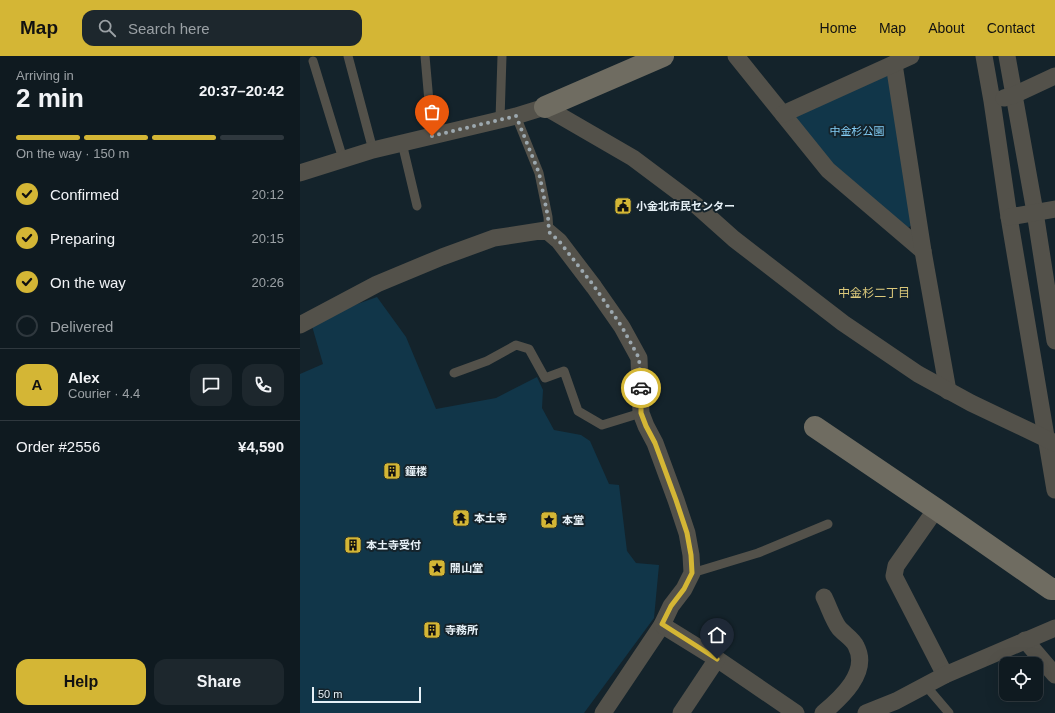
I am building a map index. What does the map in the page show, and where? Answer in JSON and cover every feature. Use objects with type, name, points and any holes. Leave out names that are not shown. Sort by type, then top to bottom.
[{"type":"street","points":[[300,173],[373,150],[508,118],[545,107],[632,62],[663,56]]},
{"type":"street","points":[[736,56],[828,170],[923,251]]},
{"type":"street","points":[[783,114],[912,56]]},
{"type":"street","points":[[984,56],[1009,217],[1051,441],[1055,490]]},
{"type":"street","points":[[1007,56],[1035,212],[1055,341]]},
{"type":"street","points":[[894,64],[923,251],[948,391]]},
{"type":"street","points":[[992,101],[1014,95],[1055,76]]},
{"type":"street","points":[[545,107],[633,158],[697,206],[734,239],[842,324],[918,374],[948,391],[1051,441]]},
{"type":"street","points":[[1009,217],[1055,208]]},
{"type":"street","points":[[300,325],[378,284],[442,257],[494,238],[546,230],[559,241],[594,286],[622,327],[639,358],[641,413],[655,443],[687,533],[691,555],[692,573],[684,589],[671,606],[662,624],[603,713]]},
{"type":"street","points":[[815,427],[1051,589],[1055,589]]},
{"type":"street","points":[[936,509],[896,566],[894,576],[944,675]]},
{"type":"street","points":[[823,713],[839,700],[852,684],[861,662],[856,646],[838,627],[824,598]]},
{"type":"street","points":[[662,624],[717,659],[796,713]]},
{"type":"street","points":[[866,713],[899,707],[926,686],[944,675],[1055,628]]},
{"type":"street","points":[[1025,640],[1055,675]]},
{"type":"street","points":[[681,713],[717,659]]},
{"type":"lane","points":[[348,56],[373,150]]},
{"type":"lane","points":[[425,56],[432,136]]},
{"type":"lane","points":[[502,56],[508,118],[539,173],[548,217],[549,232]]},
{"type":"lane","points":[[313,61],[343,159]]},
{"type":"lane","points":[[402,143],[417,206]]},
{"type":"lane","points":[[454,374],[487,361],[516,345],[529,349],[545,378],[564,371],[578,411],[602,425],[641,413]]},
{"type":"lane","points":[[692,573],[758,553],[828,524]]},
{"type":"lane","points":[[926,686],[949,713]]},
{"type":"green space","name":"中金杉公園","points":[[888,74],[912,225],[906,229],[835,168],[795,121],[798,113]]},
{"type":"green space","name":"本土寺","points":[[377,297],[406,337],[436,409],[496,398],[537,377],[543,390],[542,408],[554,430],[581,435],[590,441],[609,484],[619,485],[627,551],[636,563],[659,565],[654,618],[584,713],[300,713],[300,374],[323,364],[312,326],[346,308]]},
{"type":"way so far","points":[[432,136],[516,116],[539,173],[548,217],[549,232],[559,241],[594,286],[622,327],[639,358],[641,388]]},
{"type":"place","name":"小金北市民センター","points":[[623,206]]},
{"type":"place","name":"鐘楼","points":[[392,471]]},
{"type":"place","name":"本土寺","points":[[461,518]]},
{"type":"place","name":"本堂","points":[[549,520]]},
{"type":"place","name":"本土寺受付","points":[[353,545]]},
{"type":"place","name":"開山堂","points":[[437,568]]},
{"type":"place","name":"寺務所","points":[[432,630]]},
{"type":"district","name":"中金杉二丁目","points":[[874,293]]},
{"type":"route","points":[[641,388],[641,413],[655,443],[676,500],[687,533],[691,555],[692,573],[684,589],[671,606],[662,624],[717,659]]}]
